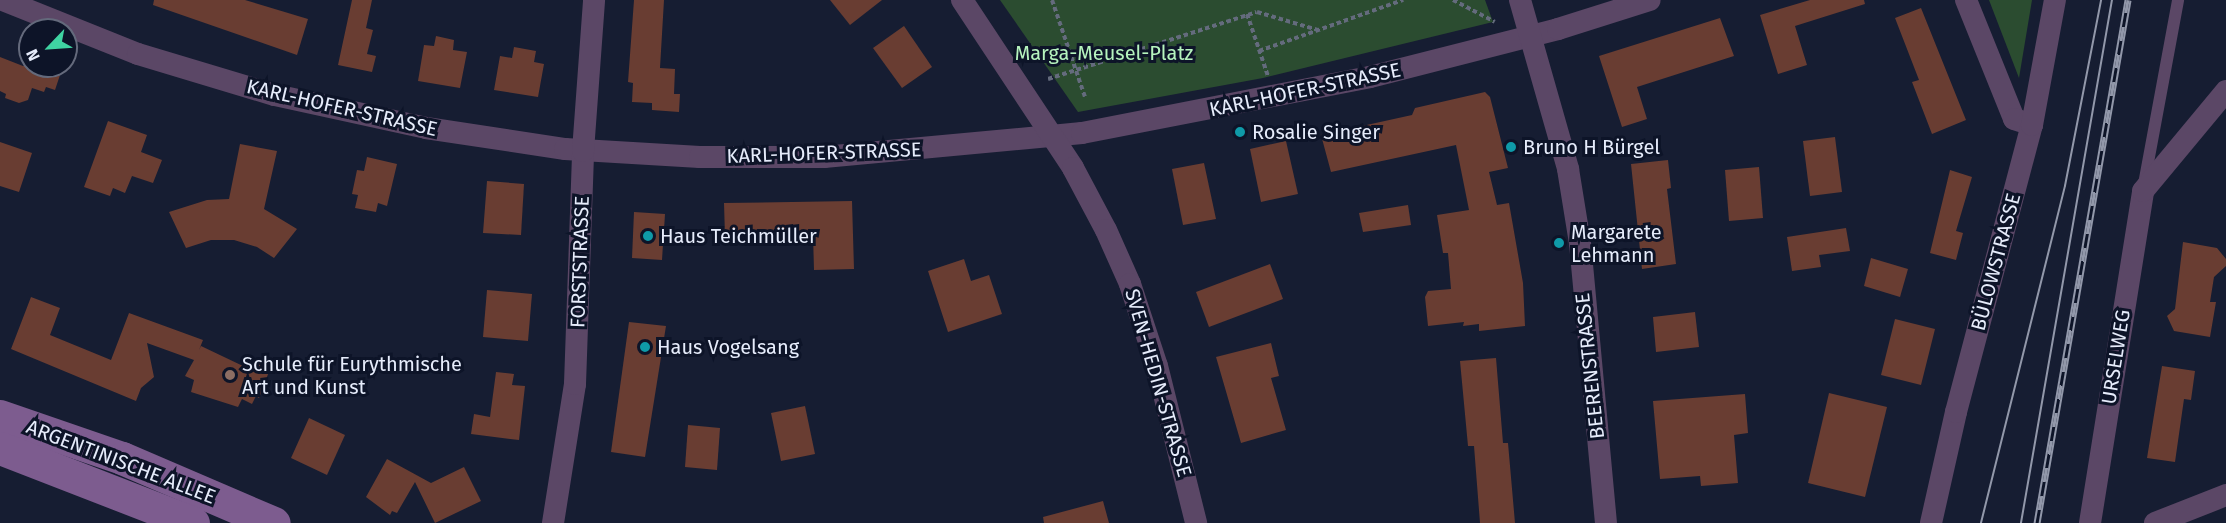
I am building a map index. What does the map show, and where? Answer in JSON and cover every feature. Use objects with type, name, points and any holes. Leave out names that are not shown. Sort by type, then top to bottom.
[{"type":"main road","name":"ARGENTINISCHE ALLEE","points":[[0,416],[122,458],[274,523]]},
{"type":"main road","name":"ARGENTINISCHE ALLEE","points":[[0,448],[193,523]]},
{"type":"street","name":"KARL-HOFER-STRASSE","points":[[3,0],[138,54],[275,95],[426,128],[583,151],[700,157],[824,157],[1054,137],[1275,98],[1533,36],[1650,0]]},
{"type":"street","name":"FORSTSTRASSE","points":[[553,523],[575,384],[583,151],[594,0]]},
{"type":"street","name":"SVEN-HEDIN-STRASSE","points":[[962,0],[1054,137],[1106,230],[1130,284],[1157,366],[1196,523]]},
{"type":"street","name":"BEERENSTRASSE","points":[[1520,0],[1533,36],[1568,169],[1580,243],[1605,523]]},
{"type":"street","points":[[1966,0],[2014,119],[2032,125]]},
{"type":"street","name":"BÜLOWSTRASSE","points":[[1931,523],[1956,412],[2032,125],[2055,0]]},
{"type":"street","points":[[2143,191],[2226,91]]},
{"type":"street","name":"URSELWEG","points":[[2090,523],[2143,191]]},
{"type":"street","points":[[2155,523],[2226,495]]},
{"type":"lane","name":"URSELWEG","points":[[2143,191],[2178,0]]},
{"type":"path","points":[[1052,0],[1085,97]]},
{"type":"path","points":[[1259,51],[1403,0]]},
{"type":"path","points":[[1453,0],[1501,26]]},
{"type":"path","points":[[1048,79],[1261,11],[1318,30]]},
{"type":"path","points":[[1247,14],[1270,83]]},
{"type":"green space","name":"Marga-Meusel-Platz","points":[[1000,0],[1485,0],[1493,22],[1263,78],[1078,112]]},
{"type":"green space","points":[[1989,0],[2032,0],[2019,78]]},
{"type":"building","points":[[154,0],[245,0],[308,19],[297,55],[153,5]]},
{"type":"building","points":[[352,0],[372,0],[366,28],[373,30],[367,54],[376,56],[372,72],[338,65]]},
{"type":"building","points":[[634,0],[664,0],[660,68],[675,69],[674,94],[680,94],[679,112],[652,110],[652,103],[632,102],[633,83],[628,82]]},
{"type":"building","points":[[830,0],[882,0],[850,25]]},
{"type":"building","points":[[1810,0],[1864,0],[1865,4],[1795,26],[1807,65],[1778,74],[1760,15]]},
{"type":"building","points":[[1921,8],[1966,120],[1932,134],[1912,82],[1919,80],[1895,18]]},
{"type":"building","points":[[1720,18],[1734,56],[1637,87],[1647,119],[1622,127],[1599,56]]},
{"type":"building","points":[[904,26],[932,67],[902,88],[873,48]]},
{"type":"building","points":[[436,36],[454,40],[453,50],[467,52],[460,88],[418,81],[424,45],[434,46]]},
{"type":"building","points":[[514,47],[536,51],[534,62],[544,64],[538,97],[494,90],[500,56],[512,58]]},
{"type":"building","points":[[0,57],[18,64],[18,78],[59,78],[55,90],[46,87],[44,92],[32,88],[28,100],[19,103],[5,98],[6,94],[0,91]]},
{"type":"building","points":[[1485,92],[1490,97],[1508,168],[1489,172],[1497,205],[1509,203],[1523,283],[1525,326],[1479,331],[1479,324],[1463,326],[1464,322],[1428,326],[1425,297],[1428,291],[1451,289],[1448,253],[1443,253],[1437,215],[1469,210],[1456,145],[1331,172],[1321,135],[1412,115],[1415,108]]},
{"type":"building","points":[[108,121],[147,135],[141,152],[162,160],[153,183],[132,176],[125,193],[113,188],[110,196],[84,187]]},
{"type":"building","points":[[1835,137],[1842,192],[1810,196],[1803,141]]},
{"type":"building","points":[[1286,141],[1298,194],[1261,202],[1250,149]]},
{"type":"building","points":[[0,142],[32,153],[19,192],[0,186]]},
{"type":"building","points":[[240,144],[277,151],[264,209],[297,229],[274,258],[257,247],[234,240],[211,240],[186,248],[169,212],[207,200],[229,199]]},
{"type":"building","points":[[367,157],[397,164],[387,206],[378,203],[376,212],[355,208],[358,195],[352,194],[357,170],[364,171]]},
{"type":"building","points":[[1668,160],[1671,188],[1667,189],[1676,264],[1642,269],[1631,164]]},
{"type":"building","points":[[1204,163],[1216,219],[1183,225],[1172,169]]},
{"type":"building","points":[[1759,167],[1763,218],[1729,221],[1725,170]]},
{"type":"building","points":[[1950,170],[1972,177],[1956,231],[1963,233],[1956,260],[1930,253]]},
{"type":"building","points":[[487,181],[524,184],[521,235],[483,233]]},
{"type":"building","points":[[852,201],[854,269],[814,270],[813,235],[725,237],[724,203]]},
{"type":"building","points":[[1408,205],[1411,225],[1363,232],[1359,213]]},
{"type":"building","name":"Haus Teichmüller","points":[[634,212],[665,214],[662,260],[632,258]]},
{"type":"building","points":[[1846,228],[1850,251],[1819,255],[1821,267],[1792,271],[1787,237]]},
{"type":"building","points":[[2183,242],[2217,248],[2226,259],[2226,266],[2214,277],[2210,302],[2216,302],[2210,337],[2174,331],[2167,316],[2175,309]]},
{"type":"building","points":[[1871,258],[1908,269],[1900,297],[1864,286]]},
{"type":"building","points":[[964,259],[971,281],[989,275],[1002,314],[948,332],[928,271]]},
{"type":"building","points":[[1270,264],[1283,299],[1209,327],[1196,292]]},
{"type":"building","points":[[487,290],[532,294],[528,341],[483,337]]},
{"type":"building","points":[[31,297],[60,308],[50,335],[111,360],[129,313],[203,340],[199,350],[201,346],[243,366],[251,358],[270,369],[259,398],[256,396],[252,404],[242,399],[238,407],[191,392],[194,380],[185,376],[194,360],[147,343],[154,377],[141,388],[136,401],[11,349]]},
{"type":"building","points":[[1695,312],[1699,347],[1656,352],[1653,317]]},
{"type":"building","points":[[1895,319],[1935,329],[1921,385],[1881,375]]},
{"type":"building","points":[[629,322],[666,326],[645,457],[611,452]]},
{"type":"building","points":[[1271,343],[1279,376],[1271,378],[1286,430],[1241,443],[1216,357]]},
{"type":"building","points":[[1496,358],[1503,443],[1508,443],[1515,523],[1480,523],[1474,446],[1468,446],[1460,361]]},
{"type":"building","points":[[2162,366],[2195,371],[2191,400],[2184,399],[2175,462],[2147,458]]},
{"type":"building","points":[[496,372],[514,374],[512,385],[525,386],[519,440],[471,434],[474,414],[490,417]]},
{"type":"building","points":[[1829,393],[1887,407],[1865,497],[1808,483]]},
{"type":"building","points":[[1745,394],[1748,433],[1734,435],[1738,483],[1701,486],[1700,476],[1660,479],[1653,401]]},
{"type":"building","points":[[805,406],[815,454],[781,461],[771,413]]},
{"type":"building","points":[[309,418],[345,435],[327,475],[291,458]]},
{"type":"building","points":[[688,425],[720,428],[717,470],[685,467]]},
{"type":"building","points":[[387,459],[431,483],[464,467],[481,501],[435,523],[415,482],[397,513],[392,511],[390,515],[366,497]]},
{"type":"building","points":[[1103,501],[1109,523],[1044,523],[1043,517]]},
{"type":"tram line","points":[[1981,523],[2065,186],[2101,0]]},
{"type":"tram line","points":[[2021,523],[2112,0]]},
{"type":"railway","points":[[2037,523],[2128,0]]},
{"type":"place","name":"Rosalie Singer","points":[[1240,132]]},
{"type":"place","name":"Bruno H Bürgel","points":[[1511,147]]},
{"type":"place","name":"Haus Teichmüller","points":[[648,236]]},
{"type":"place","name":"Margarete Lehmann","points":[[1559,243]]},
{"type":"place","name":"Haus Vogelsang","points":[[645,347]]},
{"type":"place","name":"Schule für Eurythmische Art und Kunst","points":[[230,375]]}]
